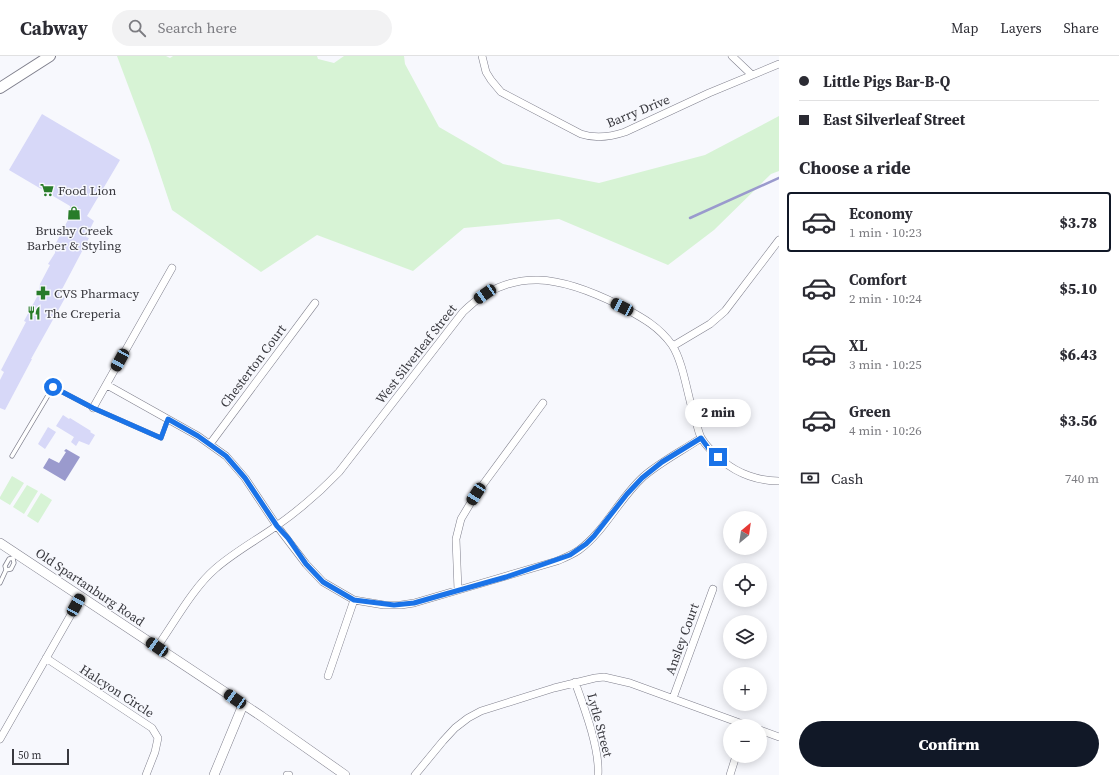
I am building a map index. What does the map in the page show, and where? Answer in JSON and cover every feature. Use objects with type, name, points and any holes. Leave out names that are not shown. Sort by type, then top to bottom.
[{"type":"main road","points":[[0,88],[50,56]]},
{"type":"street","name":"Barry Drive","points":[[482,56],[486,72],[501,92],[581,134],[596,137],[612,136],[625,132],[779,64]]},
{"type":"street","points":[[732,56],[752,75]]},
{"type":"street","points":[[673,346],[710,324],[725,311],[779,240]]},
{"type":"street","points":[[93,408],[172,268]]},
{"type":"street","name":"West Silverleaf Street","points":[[157,647],[208,574],[277,526],[317,493],[339,472],[456,320],[470,305],[493,290],[511,283],[535,280],[554,281],[569,284],[610,301],[645,319],[664,335],[673,346],[679,359],[701,438]]},
{"type":"street","name":"Chesterton Court","points":[[210,444],[315,303]]},
{"type":"street","points":[[106,385],[168,419],[210,444],[226,456],[236,466],[269,512],[277,526],[316,575],[331,587],[354,600],[384,605],[401,605],[435,597],[556,561],[578,551],[594,536],[627,494],[642,478],[662,462],[701,438],[709,449],[728,465],[753,477],[764,480],[779,481]]},
{"type":"street","points":[[458,590],[456,539],[461,519],[476,494],[543,403]]},
{"type":"street","name":"Old Spartanburg Road","points":[[0,543],[15,556],[157,647],[345,775]]},
{"type":"street","name":"Ansley Court","points":[[673,698],[713,589]]},
{"type":"street","points":[[0,739],[81,597]]},
{"type":"street","points":[[328,676],[354,600]]},
{"type":"street","name":"Halcyon Circle","points":[[46,658],[152,728],[158,738],[155,752],[146,775]]},
{"type":"street","points":[[416,775],[443,740],[468,718],[499,704],[575,682],[595,678],[604,677],[622,680],[729,719]]},
{"type":"street","name":"Lytle Street","points":[[575,682],[595,748],[598,764],[598,775]]},
{"type":"street","points":[[214,775],[243,705]]},
{"type":"street","points":[[767,733],[779,737]]},
{"type":"street","points":[[730,775],[734,763]]},
{"type":"lane","points":[[12,456],[53,387],[93,408],[161,438],[168,419]]},
{"type":"lane","points":[[1,580],[6,570],[11,569],[15,556]]},
{"type":"green space","points":[[117,56],[166,56],[170,58],[173,56],[317,56],[318,59],[334,63],[344,56],[404,56],[405,64],[439,127],[503,164],[599,183],[705,155],[779,116],[779,171],[771,174],[714,230],[668,265],[559,219],[464,228],[413,271],[317,235],[261,272],[172,210],[150,144]]},
{"type":"green space","points":[[12,476],[24,483],[10,505],[0,499],[0,497]]},
{"type":"green space","points":[[27,485],[38,491],[24,514],[13,507]]},
{"type":"green space","points":[[41,493],[52,500],[38,523],[27,516]]},
{"type":"water","points":[[66,449],[80,457],[65,481],[43,468],[49,458],[59,463],[66,452],[64,451]]},
{"type":"building","points":[[42,114],[120,160],[87,216],[94,221],[86,237],[89,238],[59,295],[65,298],[5,410],[0,408],[0,380],[4,372],[1,370],[26,322],[24,321],[38,295],[40,284],[50,265],[48,264],[55,253],[56,243],[69,218],[70,206],[9,170]]},
{"type":"building","points":[[63,415],[91,431],[90,432],[95,435],[89,445],[79,441],[76,446],[71,442],[74,437],[56,426]]},
{"type":"building","points":[[48,427],[56,432],[45,449],[38,444]]},
{"type":"waterway","points":[[690,218],[779,178]]},
{"type":"place","name":"Food Lion","points":[[47,190]]},
{"type":"place","name":"Brushy Creek Barber & Styling","points":[[74,213]]},
{"type":"place","name":"CVS Pharmacy","points":[[43,293]]},
{"type":"place","name":"The Creperia","points":[[34,313]]},
{"type":"route","points":[[53,387],[113,418],[161,438],[168,419],[198,436],[226,456],[236,466],[269,512],[277,526],[288,538],[306,564],[323,582],[354,600],[384,605],[414,603],[506,577],[570,555],[578,551],[594,536],[627,494],[642,478],[662,462],[701,438],[709,449],[718,457]]}]
